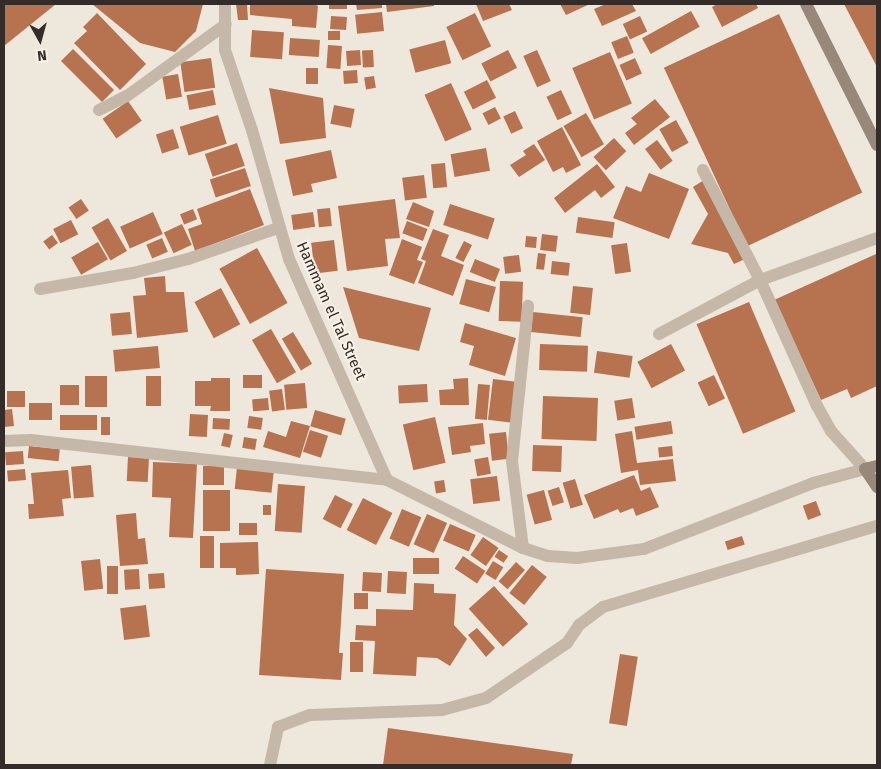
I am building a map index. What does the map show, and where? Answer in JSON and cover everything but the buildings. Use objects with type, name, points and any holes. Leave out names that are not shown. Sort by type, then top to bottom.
[{"type":"main road","points":[[806,4],[877,145]]},
{"type":"main road","points":[[871,468],[877,487]]},
{"type":"street","name":"Hammam el Tal Street","points":[[225,4],[225,50],[262,163],[278,228],[288,259],[387,480]]},
{"type":"street","points":[[98,110],[127,96],[226,24]]},
{"type":"street","points":[[703,170],[760,280],[831,431],[871,468]]},
{"type":"street","points":[[40,289],[142,271],[278,228]]},
{"type":"street","points":[[659,334],[760,280],[877,238]]},
{"type":"street","points":[[523,548],[512,461],[528,306]]},
{"type":"street","points":[[4,441],[31,440],[387,480],[433,506],[523,548],[548,556],[577,558],[644,549],[813,483],[871,468]]},
{"type":"street","points":[[270,765],[278,727],[310,715],[442,710],[486,698],[567,643],[579,625],[603,607],[877,526]]}]
